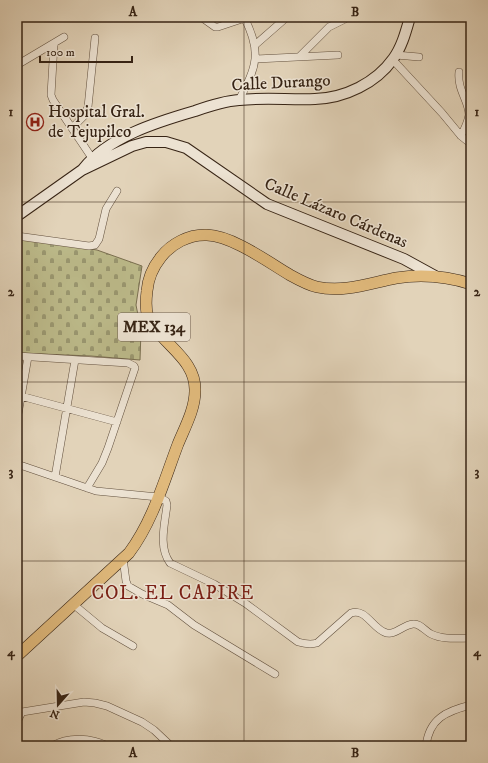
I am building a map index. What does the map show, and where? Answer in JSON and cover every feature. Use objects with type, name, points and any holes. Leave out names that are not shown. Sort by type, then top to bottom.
[{"type":"main road","name":"MEX 134","points":[[17,656],[129,553],[142,534],[192,408],[195,390],[193,377],[186,361],[157,331],[148,318],[146,301],[148,282],[154,266],[162,255],[174,244],[189,238],[207,235],[225,239],[243,247],[302,281],[316,287],[332,290],[349,289],[397,278],[421,275],[435,276],[471,284]]},
{"type":"street","points":[[201,17],[215,27],[245,18],[256,45],[256,59],[252,74],[239,100]]},
{"type":"street","points":[[256,45],[287,17]]},
{"type":"street","name":"Calle Durango","points":[[82,170],[92,158],[125,137],[154,124],[220,103],[239,100],[317,99],[341,95],[362,87],[378,75],[394,58],[402,43],[410,17]]},
{"type":"street","points":[[300,56],[329,27],[344,19]]},
{"type":"street","points":[[17,65],[64,37]]},
{"type":"street","points":[[72,128],[85,115],[88,107],[95,38]]},
{"type":"street","points":[[54,44],[51,94],[53,100],[92,158]]},
{"type":"street","points":[[256,59],[338,55]]},
{"type":"street","points":[[394,58],[419,57]]},
{"type":"street","points":[[394,58],[461,136],[471,144]]},
{"type":"street","points":[[458,72],[459,86],[468,109],[469,116],[461,136]]},
{"type":"street","name":"Calle Lázaro Cárdenas","points":[[17,216],[82,170],[132,146],[146,142],[162,142],[186,148],[267,204],[404,259],[435,276]]},
{"type":"street","points":[[17,236],[95,246],[99,239],[106,209],[117,191]]},
{"type":"street","points":[[17,356],[131,364],[135,368],[135,372],[102,463],[87,488]]},
{"type":"street","points":[[17,420],[19,396],[28,357]]},
{"type":"street","points":[[55,477],[75,360]]},
{"type":"street","points":[[19,396],[117,422]]},
{"type":"street","points":[[17,464],[87,488],[108,493],[158,496],[165,500],[167,503],[163,548],[165,557],[170,563],[214,584],[245,603],[298,642],[311,645],[317,643],[351,613],[357,612],[362,613],[378,628],[387,633],[392,633],[414,624],[436,636],[471,638]]},
{"type":"street","points":[[123,558],[128,586],[175,609],[194,625],[275,674]]},
{"type":"street","points":[[73,604],[102,628],[133,646]]},
{"type":"street","points":[[17,722],[20,712],[84,702],[95,703],[108,706],[142,722],[154,730],[171,746]]},
{"type":"street","points":[[426,746],[430,731],[440,717],[458,708],[471,705]]},
{"type":"street","points":[[52,746],[60,742],[79,739],[94,740],[108,746]]},
{"type":"green space","points":[[17,237],[97,250],[142,266],[136,305],[141,330],[140,360],[91,356],[17,353]]},
{"type":"place","name":"Hospital Gral. de Tejupilco","points":[[35,122]]},
{"type":"district","name":"COL. EL CAPIRE","points":[[173,593]]}]
